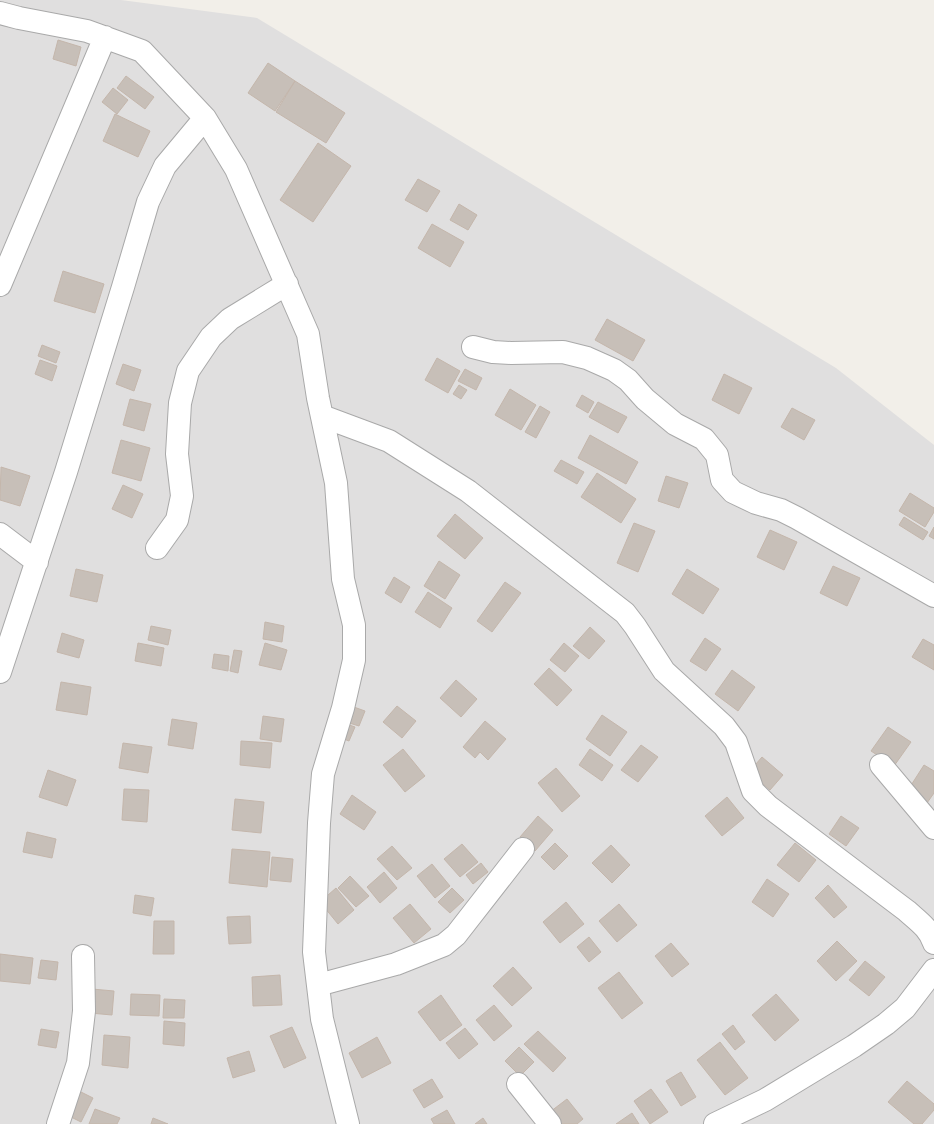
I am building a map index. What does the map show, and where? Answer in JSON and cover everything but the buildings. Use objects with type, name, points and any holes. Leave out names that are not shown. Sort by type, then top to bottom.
[{"type":"street","points":[[0,13],[88,31],[142,52],[205,118],[236,169],[308,334],[322,416],[336,483],[343,579],[354,625],[354,660],[343,708],[323,774],[319,823],[314,952],[322,1019],[348,1124]]},
{"type":"street","points":[[0,285],[105,37]]},
{"type":"street","points":[[0,672],[37,562],[148,202],[165,166],[205,118]]},
{"type":"street","points":[[157,548],[177,520],[182,496],[178,454],[180,403],[188,371],[211,337],[230,319],[287,284]]},
{"type":"street","points":[[473,347],[493,352],[511,354],[563,352],[587,358],[614,370],[628,380],[645,399],[675,424],[704,439],[717,456],[722,480],[733,492],[756,503],[781,510],[797,518],[934,596]]},
{"type":"street","points":[[322,416],[389,441],[468,491],[625,614],[635,626],[664,671],[724,726],[736,742],[753,791],[768,806],[912,915],[927,928],[934,942]]},
{"type":"street","points":[[0,534],[37,562]]},
{"type":"street","points":[[881,765],[934,828]]},
{"type":"street","points":[[318,985],[396,964],[444,945],[456,935],[523,849]]},
{"type":"street","points":[[58,1124],[78,1063],[84,1011],[83,956]]},
{"type":"street","points":[[715,1124],[765,1100],[854,1046],[886,1024],[905,1008],[934,967]]},
{"type":"street","points":[[518,1084],[550,1124]]},
{"type":"shaded area","points":[[0,0],[121,0],[257,18],[836,368],[934,445],[934,1124],[0,1124]]}]
